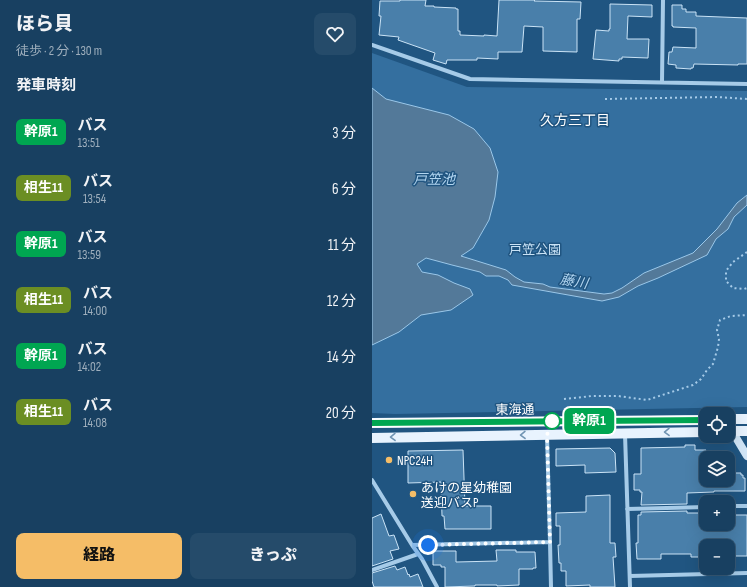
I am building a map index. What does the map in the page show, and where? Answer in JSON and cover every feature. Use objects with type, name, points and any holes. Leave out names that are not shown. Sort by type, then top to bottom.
[{"type":"main road","points":[[735,419],[747,419]]},
{"type":"main road","name":"東海通","points":[[372,423],[699,420]]},
{"type":"main road","points":[[735,431],[747,431]]},
{"type":"main road","name":"東海通","points":[[372,438],[699,432]]},
{"type":"street","points":[[662,82],[663,0]]},
{"type":"street","points":[[372,45],[470,79],[747,84]]},
{"type":"street","points":[[624,433],[630,587]]},
{"type":"street","points":[[547,435],[551,587]]},
{"type":"street","points":[[735,438],[747,456]]},
{"type":"street","points":[[372,480],[437,587]]},
{"type":"street","points":[[735,506],[747,506]]},
{"type":"street","points":[[627,509],[699,507]]},
{"type":"street","points":[[412,545],[550,542]]},
{"type":"street","points":[[372,570],[418,554]]},
{"type":"street","points":[[630,576],[747,573]]},
{"type":"path","points":[[605,98],[747,98]]},
{"type":"path","points":[[747,252],[734,262],[726,272],[726,281],[733,288],[747,288]]},
{"type":"path","points":[[564,399],[592,396],[618,396],[647,400],[693,384],[701,379],[713,364],[718,347],[719,339],[717,330],[720,320],[731,316],[747,316]]},
{"type":"green space","name":"戸笠公園","points":[[372,53],[467,87],[747,91],[747,407],[395,414],[372,413]]},
{"type":"water","name":"戸笠池","points":[[372,88],[386,99],[449,115],[474,129],[490,148],[498,172],[495,197],[489,220],[473,248],[461,256],[506,270],[524,282],[604,294],[612,293],[644,273],[693,253],[717,229],[737,203],[747,195],[747,205],[734,217],[728,229],[716,239],[707,255],[638,286],[619,297],[602,301],[512,285],[508,280],[499,276],[486,276],[480,272],[426,258],[417,264],[422,272],[438,275],[470,289],[473,295],[451,310],[421,315],[399,332],[372,345]]},
{"type":"building","points":[[426,0],[425,6],[456,8],[458,9],[458,31],[460,31],[460,35],[484,36],[497,36],[499,0],[581,2],[580,19],[577,19],[577,52],[543,51],[543,27],[524,26],[522,52],[498,52],[498,59],[477,58],[477,60],[447,60],[446,64],[433,60],[435,53],[398,40],[399,37],[379,35],[381,16],[379,16],[380,1]]},
{"type":"building","points":[[610,4],[652,5],[652,17],[628,16],[627,39],[649,39],[648,58],[622,57],[619,61],[593,59],[596,30],[609,31],[610,29]]},
{"type":"building","points":[[672,5],[682,5],[682,9],[686,9],[686,12],[696,12],[696,16],[747,18],[747,64],[694,64],[693,68],[691,69],[676,68],[676,65],[668,64],[669,52],[672,52],[673,47],[696,48],[696,28],[672,26]]},
{"type":"building","points":[[685,445],[695,445],[695,450],[706,450],[699,451],[699,487],[735,487],[735,473],[741,473],[743,478],[745,478],[745,491],[687,493],[687,504],[641,505],[642,492],[640,492],[640,490],[634,490],[634,474],[641,474],[641,448],[685,447]]},
{"type":"building","points":[[610,448],[615,453],[616,472],[585,473],[585,465],[556,466],[556,449]]},
{"type":"building","points":[[463,450],[465,506],[491,506],[491,529],[445,529],[444,516],[442,516],[441,482],[408,483],[408,451]]},
{"type":"building","points":[[610,495],[610,543],[615,543],[616,557],[613,557],[615,587],[590,587],[590,585],[566,586],[566,571],[561,571],[561,563],[559,563],[558,545],[560,545],[560,526],[556,526],[556,513],[586,512],[586,496]]},
{"type":"building","points":[[687,511],[687,513],[699,513],[699,531],[735,531],[735,515],[747,515],[747,556],[735,556],[735,539],[699,539],[699,557],[691,557],[691,554],[661,554],[661,559],[637,559],[636,543],[638,543],[638,515],[641,515],[641,512]]},
{"type":"building","points":[[381,514],[389,536],[394,535],[399,549],[390,551],[393,559],[372,566],[372,518]]},
{"type":"building","points":[[496,550],[535,552],[536,568],[519,569],[519,585],[445,587],[445,567],[441,567],[441,565],[433,565],[433,551],[456,551],[456,562],[497,561]]},
{"type":"building","points":[[395,566],[397,570],[405,567],[410,577],[418,574],[423,587],[374,587],[372,573]]},
{"type":"bus line","name":"幹原1","points":[[372,423],[699,420]]},
{"type":"place","name":"NPC24H","points":[[389,460]]},
{"type":"place","name":"あけの星幼稚園 送迎バスP","points":[[413,494]]},
{"type":"district","name":"久方三丁目","points":[[575,120]]},
{"type":"route","points":[[428,545],[550,542],[547,435],[552,421]]},
{"type":"water label","name":"藤川","points":[[574,281]]}]
